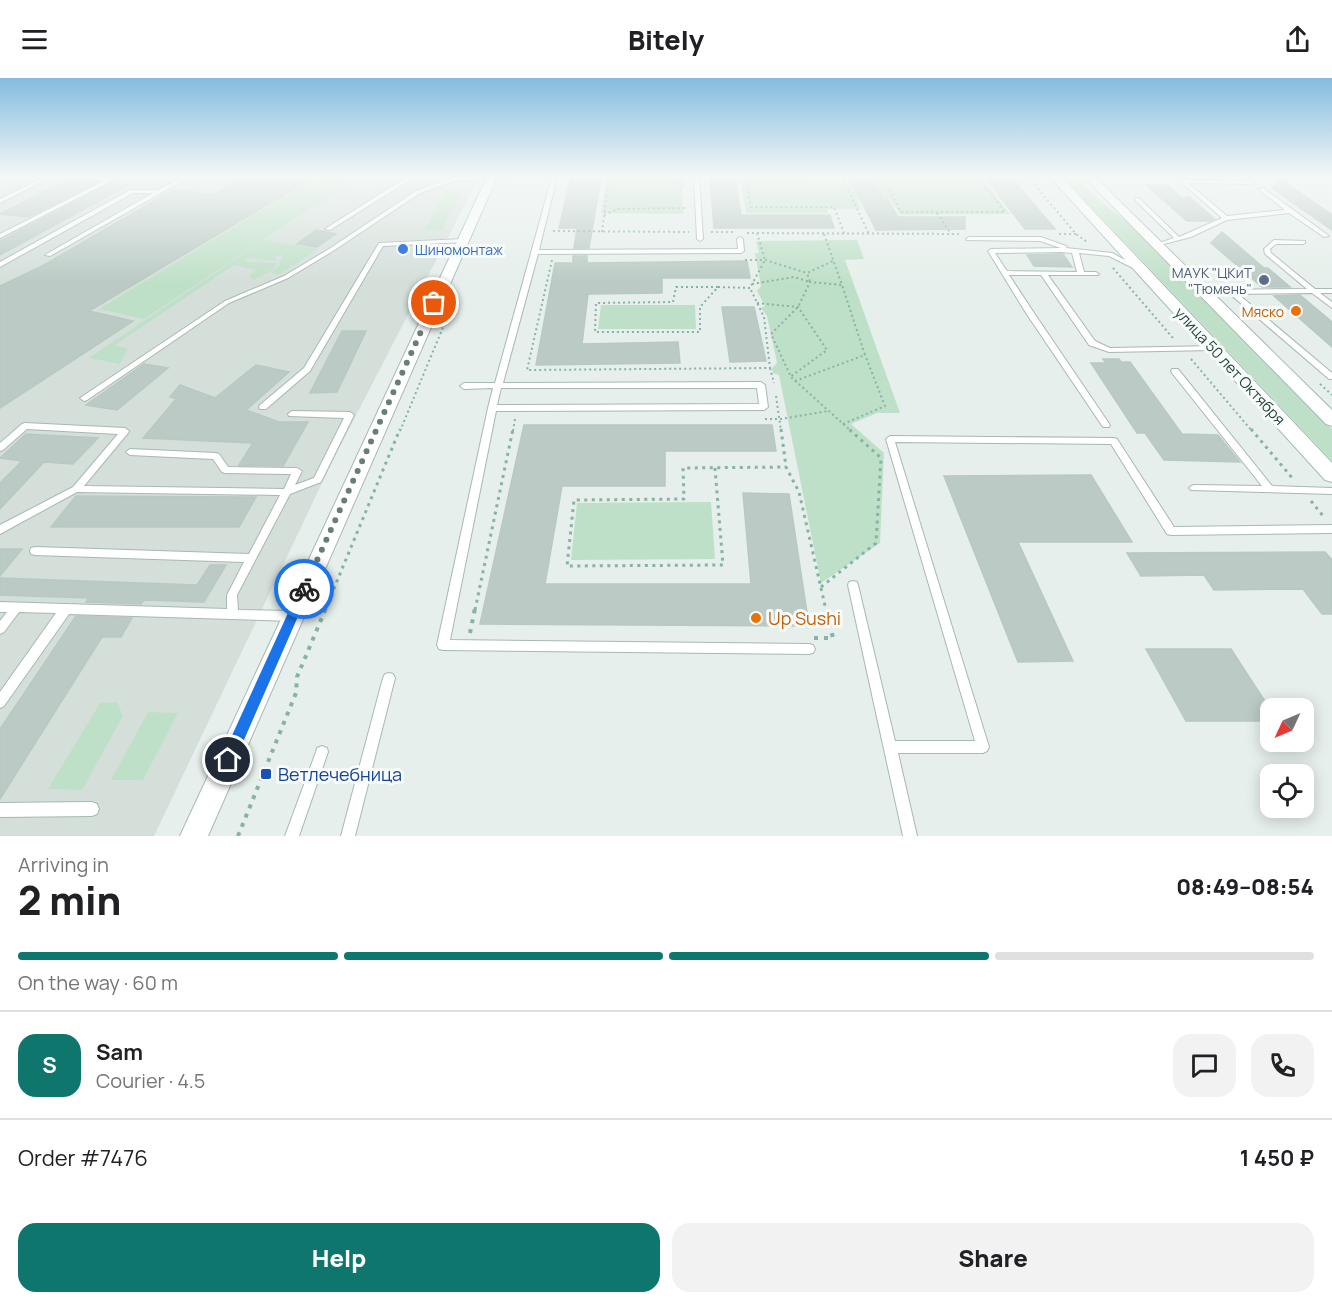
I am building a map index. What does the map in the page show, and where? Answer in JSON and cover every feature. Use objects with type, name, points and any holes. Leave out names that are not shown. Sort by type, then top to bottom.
[{"type":"main road","points":[[194,836],[462,241],[480,212]]},
{"type":"main road","name":"улица 50 лет Октября","points":[[1087,212],[1332,476]]},
{"type":"main road","points":[[1125,212],[1332,420]]},
{"type":"lane","points":[[0,236],[46,212]]},
{"type":"lane","points":[[0,265],[94,212]]},
{"type":"lane","points":[[48,255],[122,212]]},
{"type":"lane","points":[[328,229],[354,212]]},
{"type":"lane","points":[[84,398],[227,302],[286,277],[387,212]]},
{"type":"lane","points":[[545,212],[492,408],[443,645],[809,649]]},
{"type":"lane","points":[[698,212],[700,236]]},
{"type":"lane","points":[[1150,212],[1178,239]]},
{"type":"lane","points":[[1219,212],[1226,218]]},
{"type":"lane","points":[[1158,244],[1189,236],[1226,218],[1277,212]]},
{"type":"lane","points":[[1292,212],[1326,236]]},
{"type":"lane","points":[[969,239],[1041,239],[1075,251],[1105,249],[1109,245],[1109,236]]},
{"type":"lane","points":[[535,252],[741,251],[740,239]]},
{"type":"lane","points":[[263,407],[307,369],[381,244],[462,241]]},
{"type":"lane","points":[[1303,242],[1274,242],[1267,249],[1268,254],[1332,306]]},
{"type":"lane","points":[[1106,425],[991,250],[1075,251],[1110,254],[1141,270]]},
{"type":"lane","points":[[1075,251],[1081,274]]},
{"type":"lane","points":[[1005,273],[1096,274]]},
{"type":"lane","points":[[1043,273],[1092,344],[1108,350],[1214,348]]},
{"type":"lane","points":[[1205,292],[1332,291]]},
{"type":"lane","points":[[1232,292],[1332,376]]},
{"type":"lane","points":[[1175,370],[1270,489]]},
{"type":"lane","points":[[464,386],[761,384],[764,407],[492,408]]},
{"type":"lane","points":[[76,489],[287,492],[318,480],[350,415],[292,414]]},
{"type":"lane","points":[[0,448],[25,426],[125,431],[76,489],[0,530]]},
{"type":"lane","points":[[890,747],[983,747],[890,439],[1114,441],[1171,531],[1332,529]]},
{"type":"lane","points":[[130,452],[216,456],[225,470],[297,471],[232,595],[233,615]]},
{"type":"lane","points":[[1194,488],[1332,491]]},
{"type":"lane","points":[[34,551],[252,558]]},
{"type":"lane","points":[[853,585],[910,836]]},
{"type":"lane","points":[[0,607],[292,616]]},
{"type":"lane","points":[[0,628],[16,607]]},
{"type":"lane","points":[[0,702],[65,610]]},
{"type":"lane","points":[[348,836],[389,678]]},
{"type":"lane","points":[[292,836],[322,752]]},
{"type":"lane","points":[[0,810],[92,809]]},
{"type":"path","points":[[602,232],[604,215],[610,212]]},
{"type":"path","points":[[836,212],[844,233]]},
{"type":"path","points":[[859,212],[869,234]]},
{"type":"path","points":[[901,212],[924,212]]},
{"type":"path","points":[[937,212],[951,234]]},
{"type":"path","points":[[556,221],[553,232],[556,239],[527,370],[770,368]]},
{"type":"path","points":[[553,232],[700,236],[734,232]]},
{"type":"path","points":[[745,232],[963,234]]},
{"type":"path","points":[[750,288],[765,260],[757,233]]},
{"type":"path","points":[[824,233],[865,355],[885,406],[843,424]]},
{"type":"path","points":[[1054,234],[1077,234]]},
{"type":"path","points":[[821,587],[876,543],[881,458],[790,377],[771,334],[798,307],[810,282],[807,273],[833,261]]},
{"type":"path","points":[[752,284],[794,277],[810,282],[842,285]]},
{"type":"path","points":[[718,287],[700,307],[700,332],[595,332],[596,303],[673,302],[676,287],[718,287],[750,288]]},
{"type":"path","points":[[238,836],[296,693],[300,669],[459,288]]},
{"type":"path","points":[[750,288],[764,317],[770,368],[781,419],[786,468],[799,492],[834,638],[810,638]]},
{"type":"path","points":[[757,303],[798,307]]},
{"type":"path","points":[[790,377],[827,351],[798,307]]},
{"type":"path","points":[[795,381],[865,355]]},
{"type":"path","points":[[758,419],[781,419],[828,411]]},
{"type":"path","points":[[469,636],[515,419],[526,419]]},
{"type":"path","points":[[715,468],[723,565],[567,566],[574,500],[684,499],[683,468],[715,468],[786,468]]},
{"type":"shaded area","points":[[0,212],[461,212],[333,460],[154,836],[0,836]]},
{"type":"green space","points":[[259,212],[305,212],[144,319],[99,309]]},
{"type":"green space","points":[[434,212],[451,212],[442,230],[425,230]]},
{"type":"green space","points":[[683,212],[683,214],[601,213]]},
{"type":"green space","points":[[746,212],[828,213],[746,213]]},
{"type":"green space","points":[[898,212],[1010,214],[900,215]]},
{"type":"green space","points":[[1097,212],[1115,212],[1126,221],[1332,429],[1332,461]]},
{"type":"green space","points":[[264,240],[318,249],[293,266],[289,263],[291,267],[278,275],[271,273],[280,265],[279,261],[284,255],[274,256],[278,261],[248,258],[246,262],[277,263],[273,270],[253,280],[249,276],[256,270],[234,265],[115,345],[128,349],[120,364],[89,358]]},
{"type":"green space","points":[[857,240],[864,259],[845,260],[900,413],[877,413],[851,424],[884,453],[880,543],[821,583],[779,375],[773,373],[772,368],[777,363],[767,316],[761,308],[765,306],[757,291],[761,286],[755,253],[759,253],[756,241]]},
{"type":"green space","points":[[601,305],[695,305],[696,329],[598,329]]},
{"type":"green space","points":[[711,502],[715,559],[571,560],[577,503]]},
{"type":"green space","points":[[117,702],[123,716],[82,790],[48,789],[100,703]]},
{"type":"green space","points":[[148,712],[178,713],[143,780],[111,780]]},
{"type":"building","points":[[3,212],[37,212],[28,217],[0,214]]},
{"type":"building","points":[[55,212],[78,212],[0,255],[0,241]]},
{"type":"building","points":[[135,212],[255,212],[89,311],[133,321],[0,408],[0,286],[44,265]]},
{"type":"building","points":[[563,212],[595,212],[589,248],[574,248],[577,228],[559,228]]},
{"type":"building","points":[[713,212],[741,212],[741,215],[830,215],[834,228],[714,228]]},
{"type":"building","points":[[867,212],[895,212],[898,217],[965,217],[965,229],[876,230]]},
{"type":"building","points":[[1012,212],[1041,212],[1055,229],[1025,229]]},
{"type":"building","points":[[1177,212],[1207,212],[1215,219],[1210,221],[1187,221]]},
{"type":"building","points":[[1307,212],[1328,212],[1332,215],[1332,230]]},
{"type":"building","points":[[316,230],[336,234],[317,247],[297,244]]},
{"type":"building","points":[[1222,232],[1290,287],[1262,287],[1211,243]]},
{"type":"building","points":[[1063,254],[1072,267],[1034,266],[1027,255]]},
{"type":"building","points":[[573,256],[587,256],[587,263],[747,261],[750,278],[662,278],[662,293],[588,294],[582,344],[678,342],[680,363],[536,365],[555,263],[573,263]]},
{"type":"building","points":[[1300,295],[1332,322],[1332,347],[1274,296]]},
{"type":"building","points":[[722,307],[754,307],[766,361],[730,362]]},
{"type":"building","points":[[342,331],[366,331],[337,392],[310,393]]},
{"type":"building","points":[[1103,359],[1130,362],[1182,434],[1218,435],[1240,462],[1164,460],[1145,433],[1137,433],[1091,363],[1106,363]]},
{"type":"building","points":[[144,364],[168,368],[117,410],[86,405]]},
{"type":"building","points":[[256,365],[289,372],[246,410],[279,422],[308,422],[283,466],[239,465],[253,443],[143,438],[176,399],[170,397],[180,385],[215,398]]},
{"type":"building","points":[[524,425],[772,425],[776,451],[665,451],[665,486],[562,486],[545,584],[751,584],[743,493],[789,494],[809,626],[480,624]]},
{"type":"building","points":[[26,434],[98,438],[73,464],[44,462],[0,509],[0,483],[22,461],[0,458]]},
{"type":"building","points":[[1091,475],[1132,542],[1018,542],[1073,661],[1018,662],[944,476]]},
{"type":"building","points":[[76,496],[256,497],[239,527],[51,527]]},
{"type":"building","points":[[0,549],[22,549],[0,576]]},
{"type":"building","points":[[1325,552],[1332,560],[1332,614],[1322,614],[1303,589],[1214,590],[1204,575],[1141,576],[1127,553]]},
{"type":"building","points":[[210,565],[226,565],[204,602],[144,600],[141,604],[86,602],[89,598],[0,595],[0,578],[197,585]]},
{"type":"building","points":[[76,616],[132,618],[121,637],[102,637],[0,799],[0,729]]},
{"type":"building","points":[[1146,649],[1231,649],[1263,698],[1260,698],[1260,721],[1186,721]]},
{"type":"way so far","points":[[304,589],[434,303]]},
{"type":"place","name":"Шиномонтаж","points":[[403,249]]},
{"type":"place","name":"МАУК \"ЦКиТ \"Тюмень\"","points":[[1264,280]]},
{"type":"place","name":"Мяско","points":[[1296,311]]},
{"type":"place","name":"Up Sushi","points":[[756,618]]},
{"type":"place","name":"Ветлечебница","points":[[266,774]]},
{"type":"route","points":[[228,760],[304,589]]}]
